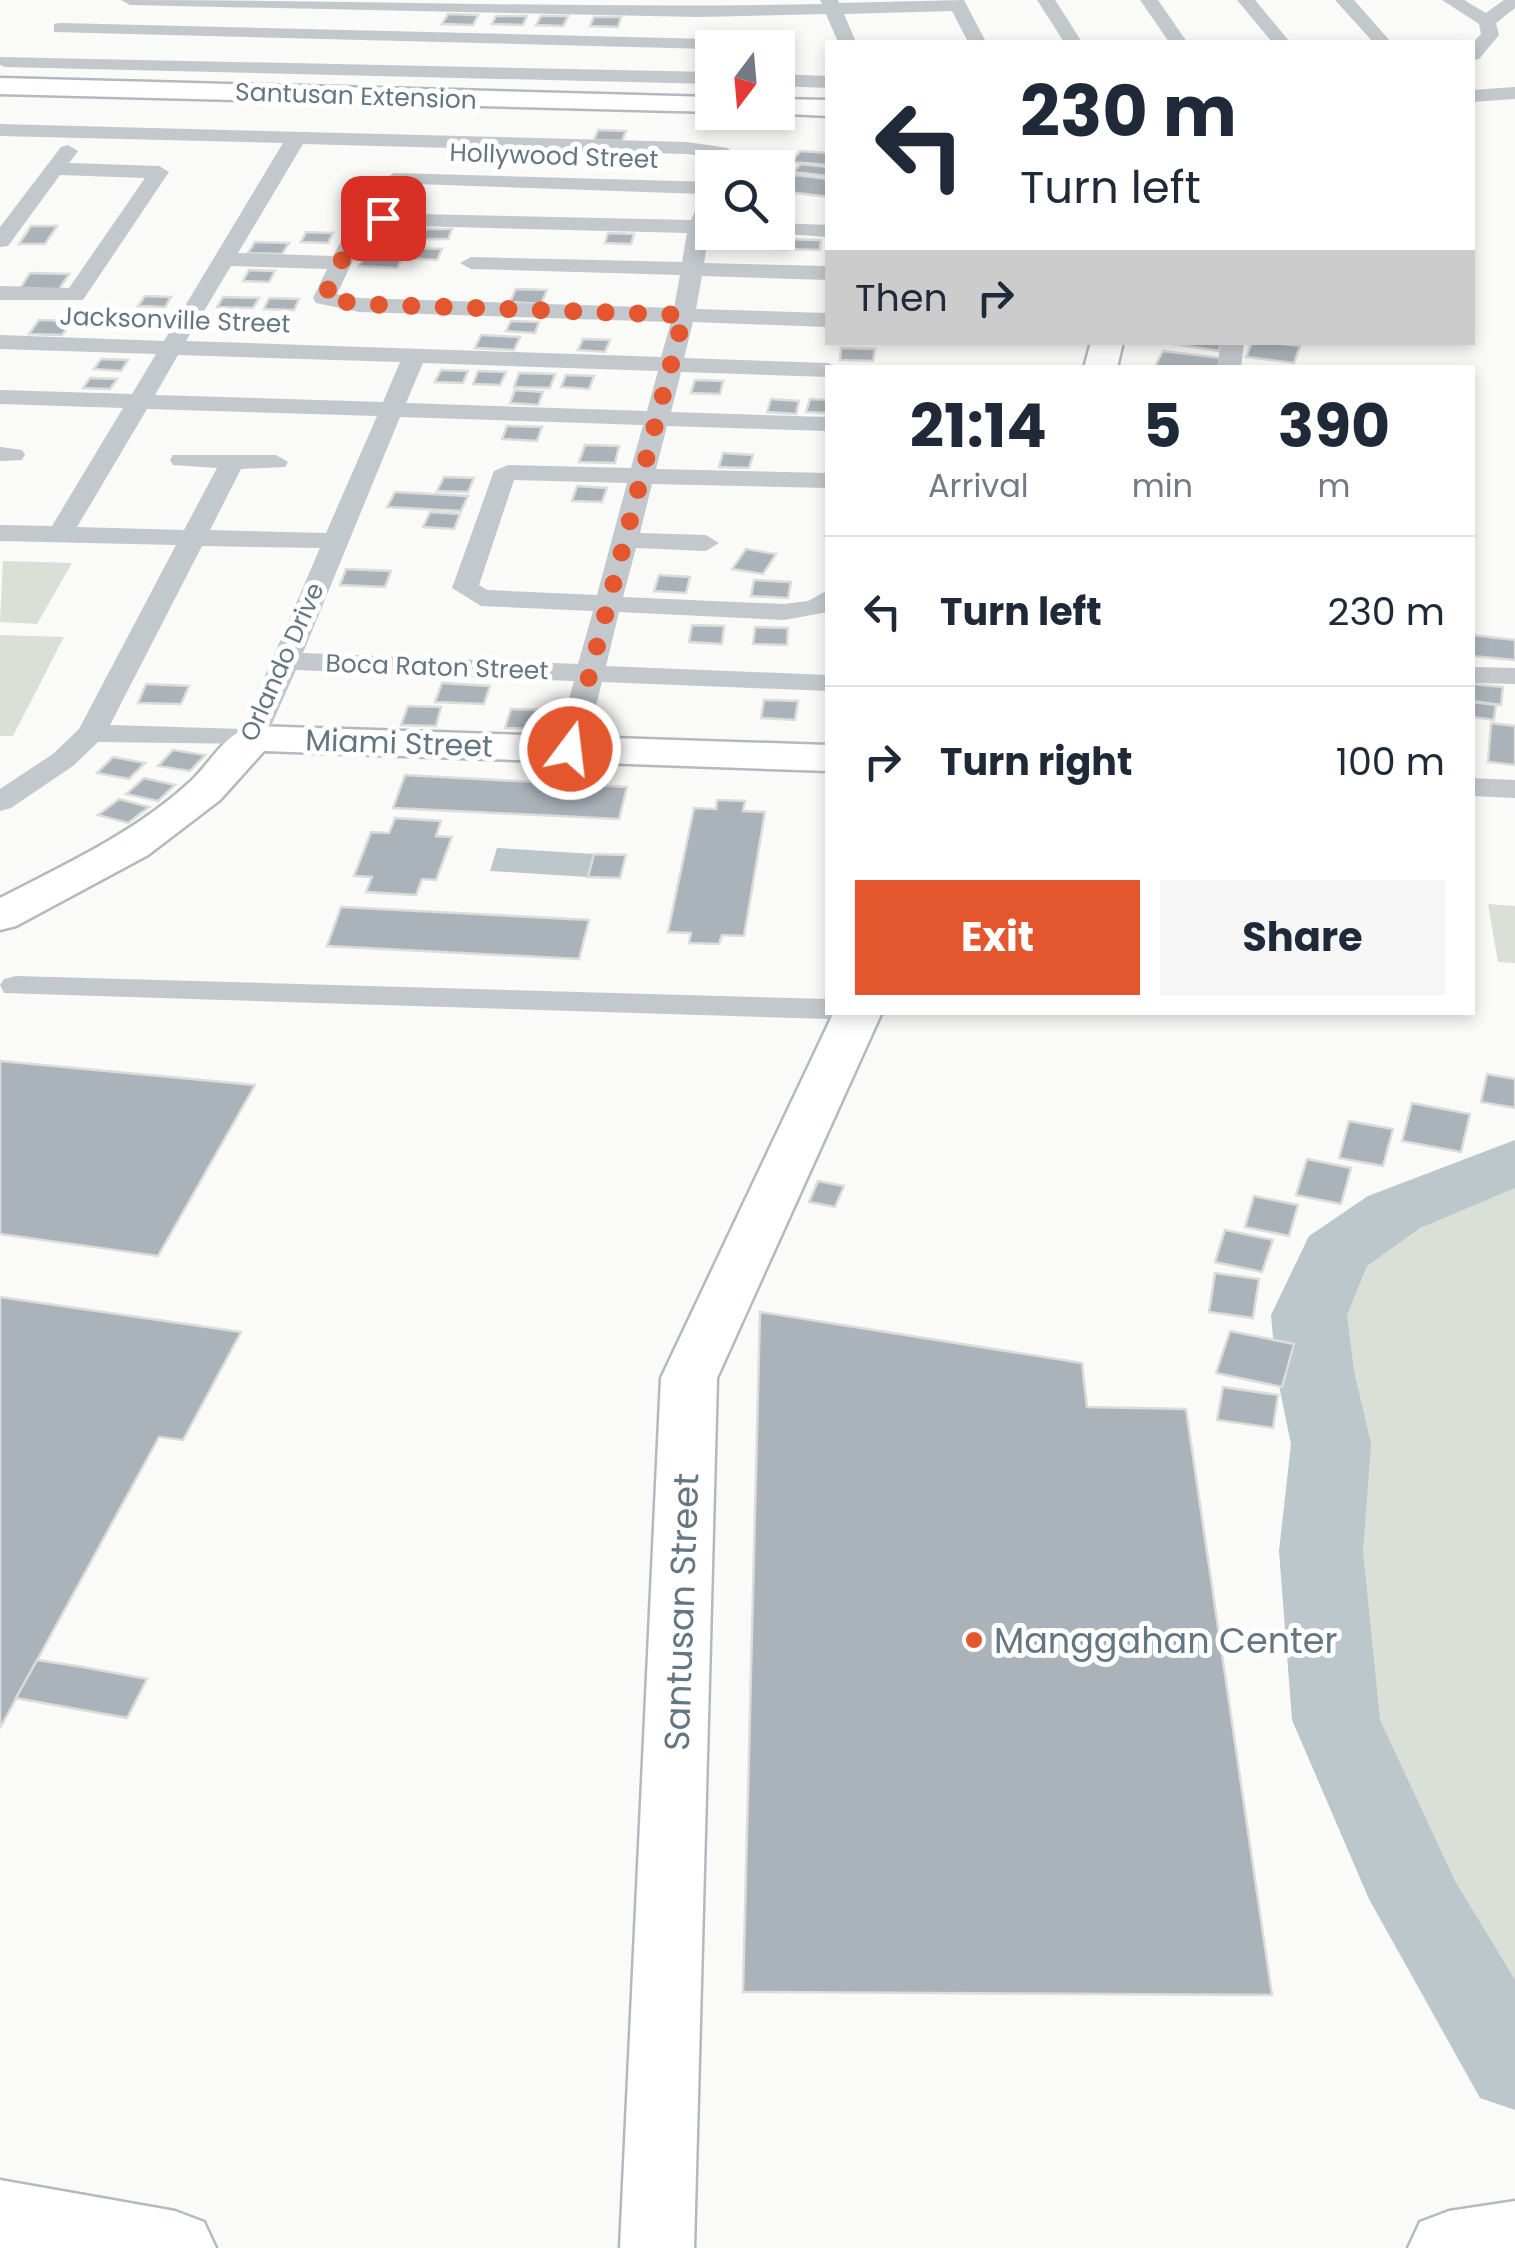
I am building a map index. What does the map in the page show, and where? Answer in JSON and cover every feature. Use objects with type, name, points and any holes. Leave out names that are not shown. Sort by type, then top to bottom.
[{"type":"main road","points":[[0,2216],[175,2248]]},
{"type":"main road","points":[[1450,2248],[1515,2238]]},
{"type":"street","points":[[130,0],[698,6],[956,3],[976,40]]},
{"type":"street","points":[[1046,0],[1072,40]]},
{"type":"street","points":[[1149,0],[1177,40]]},
{"type":"street","points":[[1246,0],[1279,40]]},
{"type":"street","points":[[1344,0],[1380,40]]},
{"type":"street","points":[[1452,0],[1487,22],[1490,35],[1475,52]]},
{"type":"street","points":[[1487,22],[1515,0]]},
{"type":"street","points":[[831,4],[847,40]]},
{"type":"street","points":[[91,9],[5,61],[695,78]]},
{"type":"street","points":[[47,35],[695,49]]},
{"type":"street","points":[[795,81],[825,82]]},
{"type":"street","name":"Santusan Extension","points":[[0,86],[695,105]]},
{"type":"street","points":[[1475,96],[1515,93]]},
{"type":"street","points":[[795,107],[825,108]]},
{"type":"street","points":[[0,130],[695,159]]},
{"type":"street","points":[[0,241],[80,134]]},
{"type":"street","points":[[60,534],[295,140]]},
{"type":"street","points":[[0,293],[75,295],[158,172],[54,169]]},
{"type":"street","name":"Hollywood Street","points":[[394,179],[695,191]]},
{"type":"street","points":[[695,227],[370,219],[358,226],[324,293],[332,302],[825,320]]},
{"type":"street","points":[[795,230],[825,231]]},
{"type":"street","points":[[570,749],[684,315],[690,269],[697,250]]},
{"type":"street","points":[[224,259],[339,263]]},
{"type":"street","points":[[471,262],[825,273]]},
{"type":"street","name":"Jacksonville Street","points":[[0,342],[825,370]]},
{"type":"street","name":"Orlando Drive","points":[[0,916],[133,846],[205,792],[253,738],[414,356]]},
{"type":"street","points":[[0,398],[825,424]]},
{"type":"street","points":[[182,460],[276,462]]},
{"type":"street","points":[[0,802],[63,760],[91,733],[232,461]]},
{"type":"street","points":[[825,482],[508,472],[503,476],[465,588],[481,598],[784,612],[816,608],[825,600]]},
{"type":"street","points":[[0,533],[336,541]]},
{"type":"street","points":[[625,540],[706,543]]},
{"type":"street","name":"Boca Raton Street","points":[[286,661],[825,683]]},
{"type":"street","points":[[1475,675],[1515,676]]},
{"type":"street","name":"Miami Street","points":[[91,733],[825,758]]},
{"type":"street","points":[[1475,787],[1515,790]]},
{"type":"street","points":[[16,986],[825,1009]]},
{"type":"street","name":"Santusan Street","points":[[657,2248],[689,1378],[857,1015]]},
{"type":"shaded area","points":[[3,561],[72,563],[37,624],[0,622]]},
{"type":"shaded area","points":[[0,635],[64,637],[13,736],[0,736]]},
{"type":"shaded area","points":[[497,848],[594,854],[588,877],[490,871]]},
{"type":"shaded area","points":[[1488,904],[1515,906],[1515,963],[1498,962]]},
{"type":"shaded area","points":[[1515,1162],[1515,2068],[1416,1899],[1336,1720],[1321,1551],[1331,1444],[1315,1371],[1309,1315],[1335,1253],[1394,1212]]},
{"type":"building","points":[[448,14],[478,15],[473,25],[442,24]]},
{"type":"building","points":[[496,16],[527,16],[523,25],[492,24]]},
{"type":"building","points":[[541,16],[568,16],[563,26],[536,25]]},
{"type":"building","points":[[594,17],[621,17],[618,27],[590,26]]},
{"type":"building","points":[[598,130],[626,131],[622,141],[594,140]]},
{"type":"building","points":[[800,151],[825,153],[825,165],[795,162],[795,158]]},
{"type":"building","points":[[801,164],[825,167],[825,176],[795,170]]},
{"type":"building","points":[[795,176],[825,179],[825,197],[795,193]]},
{"type":"building","points":[[31,226],[57,226],[45,244],[19,244]]},
{"type":"building","points":[[389,227],[412,228],[407,238],[383,237]]},
{"type":"building","points":[[426,229],[452,229],[448,239],[422,239]]},
{"type":"building","points":[[306,232],[333,233],[328,243],[301,242]]},
{"type":"building","points":[[608,233],[634,234],[631,244],[605,243]]},
{"type":"building","points":[[795,239],[821,240],[820,250],[795,249]]},
{"type":"building","points":[[255,242],[289,243],[282,254],[248,253]]},
{"type":"building","points":[[414,248],[442,249],[437,260],[408,258]]},
{"type":"building","points":[[367,252],[404,254],[397,268],[359,266]]},
{"type":"building","points":[[249,270],[275,271],[269,282],[243,281]]},
{"type":"building","points":[[30,273],[69,274],[58,291],[19,290]]},
{"type":"building","points":[[516,289],[547,290],[541,304],[510,302]]},
{"type":"building","points":[[145,296],[171,297],[165,307],[138,306]]},
{"type":"building","points":[[223,297],[259,298],[253,308],[217,307]]},
{"type":"building","points":[[269,298],[299,299],[294,310],[264,309]]},
{"type":"building","points":[[39,320],[72,321],[62,335],[29,334]]},
{"type":"building","points":[[511,321],[539,322],[535,333],[506,331]]},
{"type":"building","points":[[481,335],[520,337],[514,350],[475,348]]},
{"type":"building","points":[[583,339],[610,340],[605,352],[578,350]]},
{"type":"building","points":[[1180,345],[1221,345],[1219,351]]},
{"type":"building","points":[[1251,345],[1300,346],[1294,363],[1246,357]]},
{"type":"building","points":[[841,348],[875,349],[873,361],[840,360]]},
{"type":"building","points":[[1163,351],[1222,358],[1219,365],[1156,365]]},
{"type":"building","points":[[101,359],[128,360],[121,371],[94,369]]},
{"type":"building","points":[[441,370],[468,371],[463,383],[435,382]]},
{"type":"building","points":[[478,371],[506,372],[500,385],[473,384]]},
{"type":"building","points":[[519,373],[555,374],[550,388],[514,387]]},
{"type":"building","points":[[566,375],[594,376],[589,389],[561,387]]},
{"type":"building","points":[[90,378],[117,379],[110,389],[83,388]]},
{"type":"building","points":[[695,380],[723,381],[720,394],[691,393]]},
{"type":"building","points":[[515,390],[543,392],[538,405],[510,403]]},
{"type":"building","points":[[771,399],[799,401],[796,414],[767,412]]},
{"type":"building","points":[[810,399],[825,400],[825,413],[806,412]]},
{"type":"building","points":[[507,426],[542,427],[537,441],[502,439]]},
{"type":"building","points":[[585,445],[619,446],[615,463],[579,462]]},
{"type":"building","points":[[723,453],[753,455],[749,468],[719,467]]},
{"type":"building","points":[[444,477],[474,478],[468,492],[437,491]]},
{"type":"building","points":[[577,486],[607,488],[602,502],[572,501]]},
{"type":"building","points":[[395,492],[468,496],[461,511],[387,507]]},
{"type":"building","points":[[430,512],[460,514],[454,529],[423,527]]},
{"type":"building","points":[[746,549],[776,554],[763,574],[732,569]]},
{"type":"building","points":[[346,569],[391,571],[385,587],[340,585]]},
{"type":"building","points":[[659,575],[690,577],[686,593],[654,591]]},
{"type":"building","points":[[754,580],[791,582],[788,598],[751,596]]},
{"type":"building","points":[[692,625],[724,626],[722,644],[689,642]]},
{"type":"building","points":[[755,627],[788,628],[787,645],[753,644]]},
{"type":"building","points":[[1475,635],[1515,640],[1515,660],[1475,656]]},
{"type":"building","points":[[442,683],[490,686],[484,704],[435,702]]},
{"type":"building","points":[[146,684],[189,686],[181,704],[138,703]]},
{"type":"building","points":[[1475,684],[1503,687],[1501,705],[1475,701]]},
{"type":"building","points":[[764,700],[798,701],[795,720],[761,718]]},
{"type":"building","points":[[1475,702],[1496,705],[1494,720],[1475,717]]},
{"type":"building","points":[[408,706],[441,707],[436,726],[401,725]]},
{"type":"building","points":[[511,709],[545,710],[540,729],[505,728]]},
{"type":"building","points":[[1491,723],[1515,726],[1515,765],[1488,762]]},
{"type":"building","points":[[173,750],[205,755],[190,771],[158,766]]},
{"type":"building","points":[[113,757],[145,763],[129,779],[97,773]]},
{"type":"building","points":[[405,775],[627,787],[619,819],[393,808]]},
{"type":"building","points":[[144,778],[175,785],[158,801],[126,794]]},
{"type":"building","points":[[119,799],[149,807],[128,823],[98,815]]},
{"type":"building","points":[[717,800],[745,801],[743,811],[765,812],[744,936],[722,935],[719,944],[689,943],[691,933],[668,932],[694,808],[716,809]]},
{"type":"building","points":[[395,818],[441,821],[436,836],[452,837],[436,880],[422,879],[416,895],[366,892],[372,877],[354,876],[371,832],[389,833]]},
{"type":"building","points":[[594,854],[626,855],[620,878],[588,877]]},
{"type":"building","points":[[341,907],[589,920],[579,959],[327,946]]},
{"type":"building","points":[[0,1061],[255,1085],[158,1256],[0,1234]]},
{"type":"building","points":[[1487,1074],[1515,1079],[1515,1108],[1481,1102]]},
{"type":"building","points":[[1412,1103],[1470,1114],[1461,1152],[1402,1141]]},
{"type":"building","points":[[1349,1121],[1393,1129],[1383,1166],[1339,1158]]},
{"type":"building","points":[[1307,1159],[1351,1168],[1341,1204],[1296,1195]]},
{"type":"building","points":[[818,1181],[844,1186],[835,1207],[809,1202]]},
{"type":"building","points":[[1254,1196],[1298,1205],[1289,1236],[1245,1227]]},
{"type":"building","points":[[1225,1230],[1273,1240],[1262,1272],[1215,1262]]},
{"type":"building","points":[[1215,1273],[1259,1279],[1253,1318],[1209,1312]]},
{"type":"building","points":[[0,1297],[241,1332],[183,1440],[159,1437],[0,1728]]},
{"type":"building","points":[[760,1312],[1082,1363],[1087,1407],[1186,1409],[1272,1995],[743,1992]]},
{"type":"building","points":[[1230,1331],[1294,1344],[1282,1387],[1216,1373]]},
{"type":"building","points":[[1223,1387],[1278,1395],[1273,1428],[1217,1420]]},
{"type":"building","points":[[37,1660],[147,1679],[127,1718],[16,1698]]},
{"type":"waterway","points":[[1515,1162],[1394,1212],[1335,1253],[1309,1315],[1315,1371],[1331,1444],[1321,1551],[1336,1720],[1416,1899],[1515,2068]]},
{"type":"place","name":"Manggahan Center","points":[[974,1640]]},
{"type":"route","points":[[383,218],[370,219],[358,226],[324,298],[359,304],[684,315],[570,749]]}]
